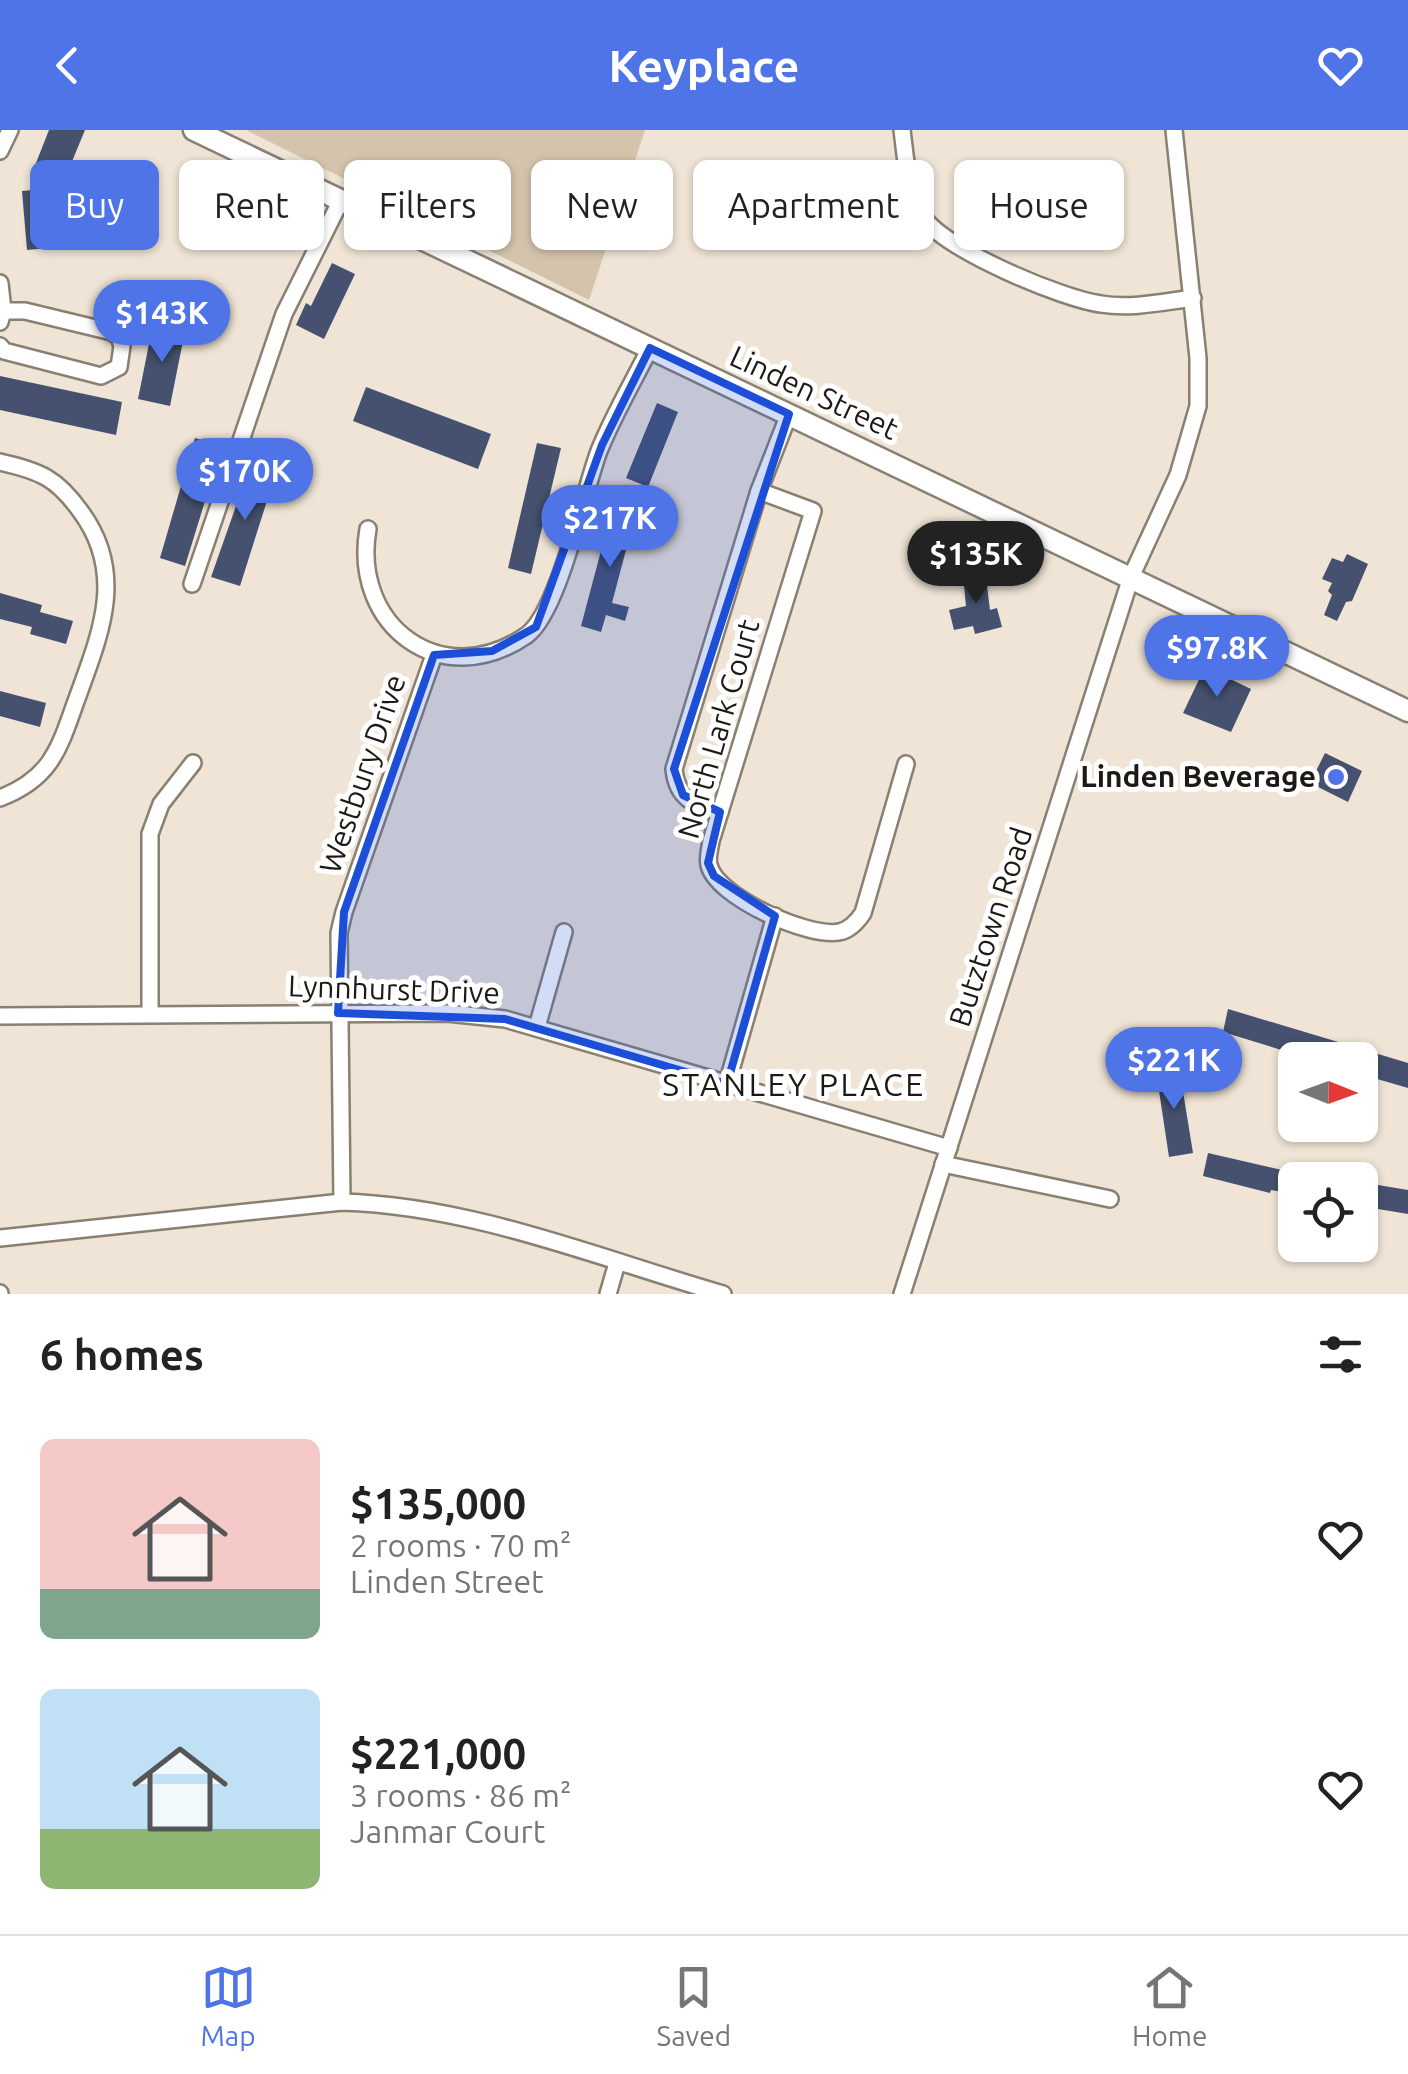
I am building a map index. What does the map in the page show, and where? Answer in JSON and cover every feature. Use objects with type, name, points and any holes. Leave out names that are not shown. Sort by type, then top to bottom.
[{"type":"main road","name":"Linden Street","points":[[194,130],[1408,711]]},
{"type":"street","points":[[0,151],[10,130]]},
{"type":"street","points":[[902,130],[913,196],[927,223],[954,246],[1081,300],[1116,306],[1193,298]]},
{"type":"street","name":"Butztown Road","points":[[902,1294],[1131,578],[1166,504],[1194,426],[1199,384],[1174,130]]},
{"type":"street","points":[[192,584],[284,314],[341,200]]},
{"type":"street","points":[[0,283],[2,316],[24,311],[112,332],[118,337],[122,355],[118,367],[101,376],[4,351],[0,346]]},
{"type":"street","name":"Westbury Drive","points":[[342,1202],[338,951],[344,912],[434,655],[458,657],[492,651],[513,643],[536,627],[554,594],[602,445],[650,348]]},
{"type":"street","points":[[720,812],[690,801],[676,785],[674,769],[758,491],[789,414]]},
{"type":"street","points":[[0,462],[27,468],[62,488],[102,548],[108,580],[106,606],[59,748],[34,782],[0,798]]},
{"type":"street","name":"North Lark Court","points":[[758,491],[813,511],[720,812],[708,864],[714,876],[735,896],[775,916],[825,933],[848,929],[863,913],[906,764]]},
{"type":"street","points":[[368,529],[366,572],[375,600],[402,636],[434,655]]},
{"type":"street","points":[[150,1013],[150,834],[160,804],[194,763]]},
{"type":"street","points":[[727,1084],[775,916]]},
{"type":"street","points":[[537,1027],[564,932]]},
{"type":"street","name":"Lynnhurst Drive","points":[[0,1016],[447,1013],[537,1027],[946,1156],[1110,1199]]},
{"type":"street","points":[[0,1238],[342,1202],[382,1203],[460,1216],[723,1294]]},
{"type":"street","points":[[608,1294],[616,1263]]},
{"type":"highlighted area","points":[[650,348],[789,414],[674,769],[683,795],[720,812],[708,863],[714,876],[775,916],[727,1084],[505,1019],[338,1013],[344,912],[434,655],[492,651],[536,627],[602,445]]},
{"type":"shaded area","points":[[246,130],[645,130],[635,160],[531,160],[531,250],[605,250],[589,300],[488,250],[511,250],[511,160],[344,160],[344,179],[324,169],[324,160],[307,160]]},
{"type":"building","points":[[49,130],[85,130],[73,160],[37,160]]},
{"type":"building","points":[[30,190],[30,250],[27,250],[22,191]]},
{"type":"building","points":[[332,263],[355,274],[324,339],[296,325],[306,303],[311,306]]},
{"type":"building","points":[[153,324],[185,331],[170,406],[138,399]]},
{"type":"building","points":[[0,376],[122,402],[116,435],[0,410]]},
{"type":"building","points":[[366,387],[491,434],[478,469],[353,421]]},
{"type":"building","points":[[657,403],[678,412],[648,487],[626,478]]},
{"type":"building","points":[[195,438],[222,446],[185,566],[160,558]]},
{"type":"building","points":[[537,443],[561,448],[531,574],[508,568]]},
{"type":"building","points":[[253,458],[278,466],[240,586],[211,577]]},
{"type":"building","points":[[614,502],[637,508],[612,603],[629,607],[625,621],[606,615],[601,632],[581,626]]},
{"type":"building","points":[[1347,554],[1368,564],[1352,601],[1346,602],[1337,621],[1324,615],[1332,583],[1322,579],[1332,558],[1343,562]]},
{"type":"building","points":[[985,570],[990,610],[997,608],[1002,627],[975,634],[973,626],[954,630],[949,610],[966,606],[963,575]]},
{"type":"building","points":[[0,593],[42,605],[40,612],[73,621],[66,644],[30,634],[32,627],[0,619]]},
{"type":"building","points":[[1205,667],[1251,689],[1231,732],[1183,713]]},
{"type":"building","points":[[0,691],[46,703],[40,727],[0,716]]},
{"type":"building","name":"Linden Beverage","points":[[1325,753],[1362,771],[1348,802],[1310,783]]},
{"type":"building","points":[[1228,1009],[1338,1042],[1278,1042],[1278,1049],[1223,1032]]},
{"type":"building","points":[[1378,1054],[1408,1063],[1408,1088],[1378,1079]]},
{"type":"building","points":[[1179,1067],[1193,1153],[1169,1157],[1156,1071]]},
{"type":"building","points":[[1208,1153],[1278,1169],[1278,1191],[1270,1193],[1203,1176]]},
{"type":"building","points":[[1378,1185],[1408,1190],[1408,1214],[1378,1209]]},
{"type":"place","name":"Linden Beverage","points":[[1336,777]]},
{"type":"district","name":"STANLEY PLACE","points":[[794,1085]]}]
